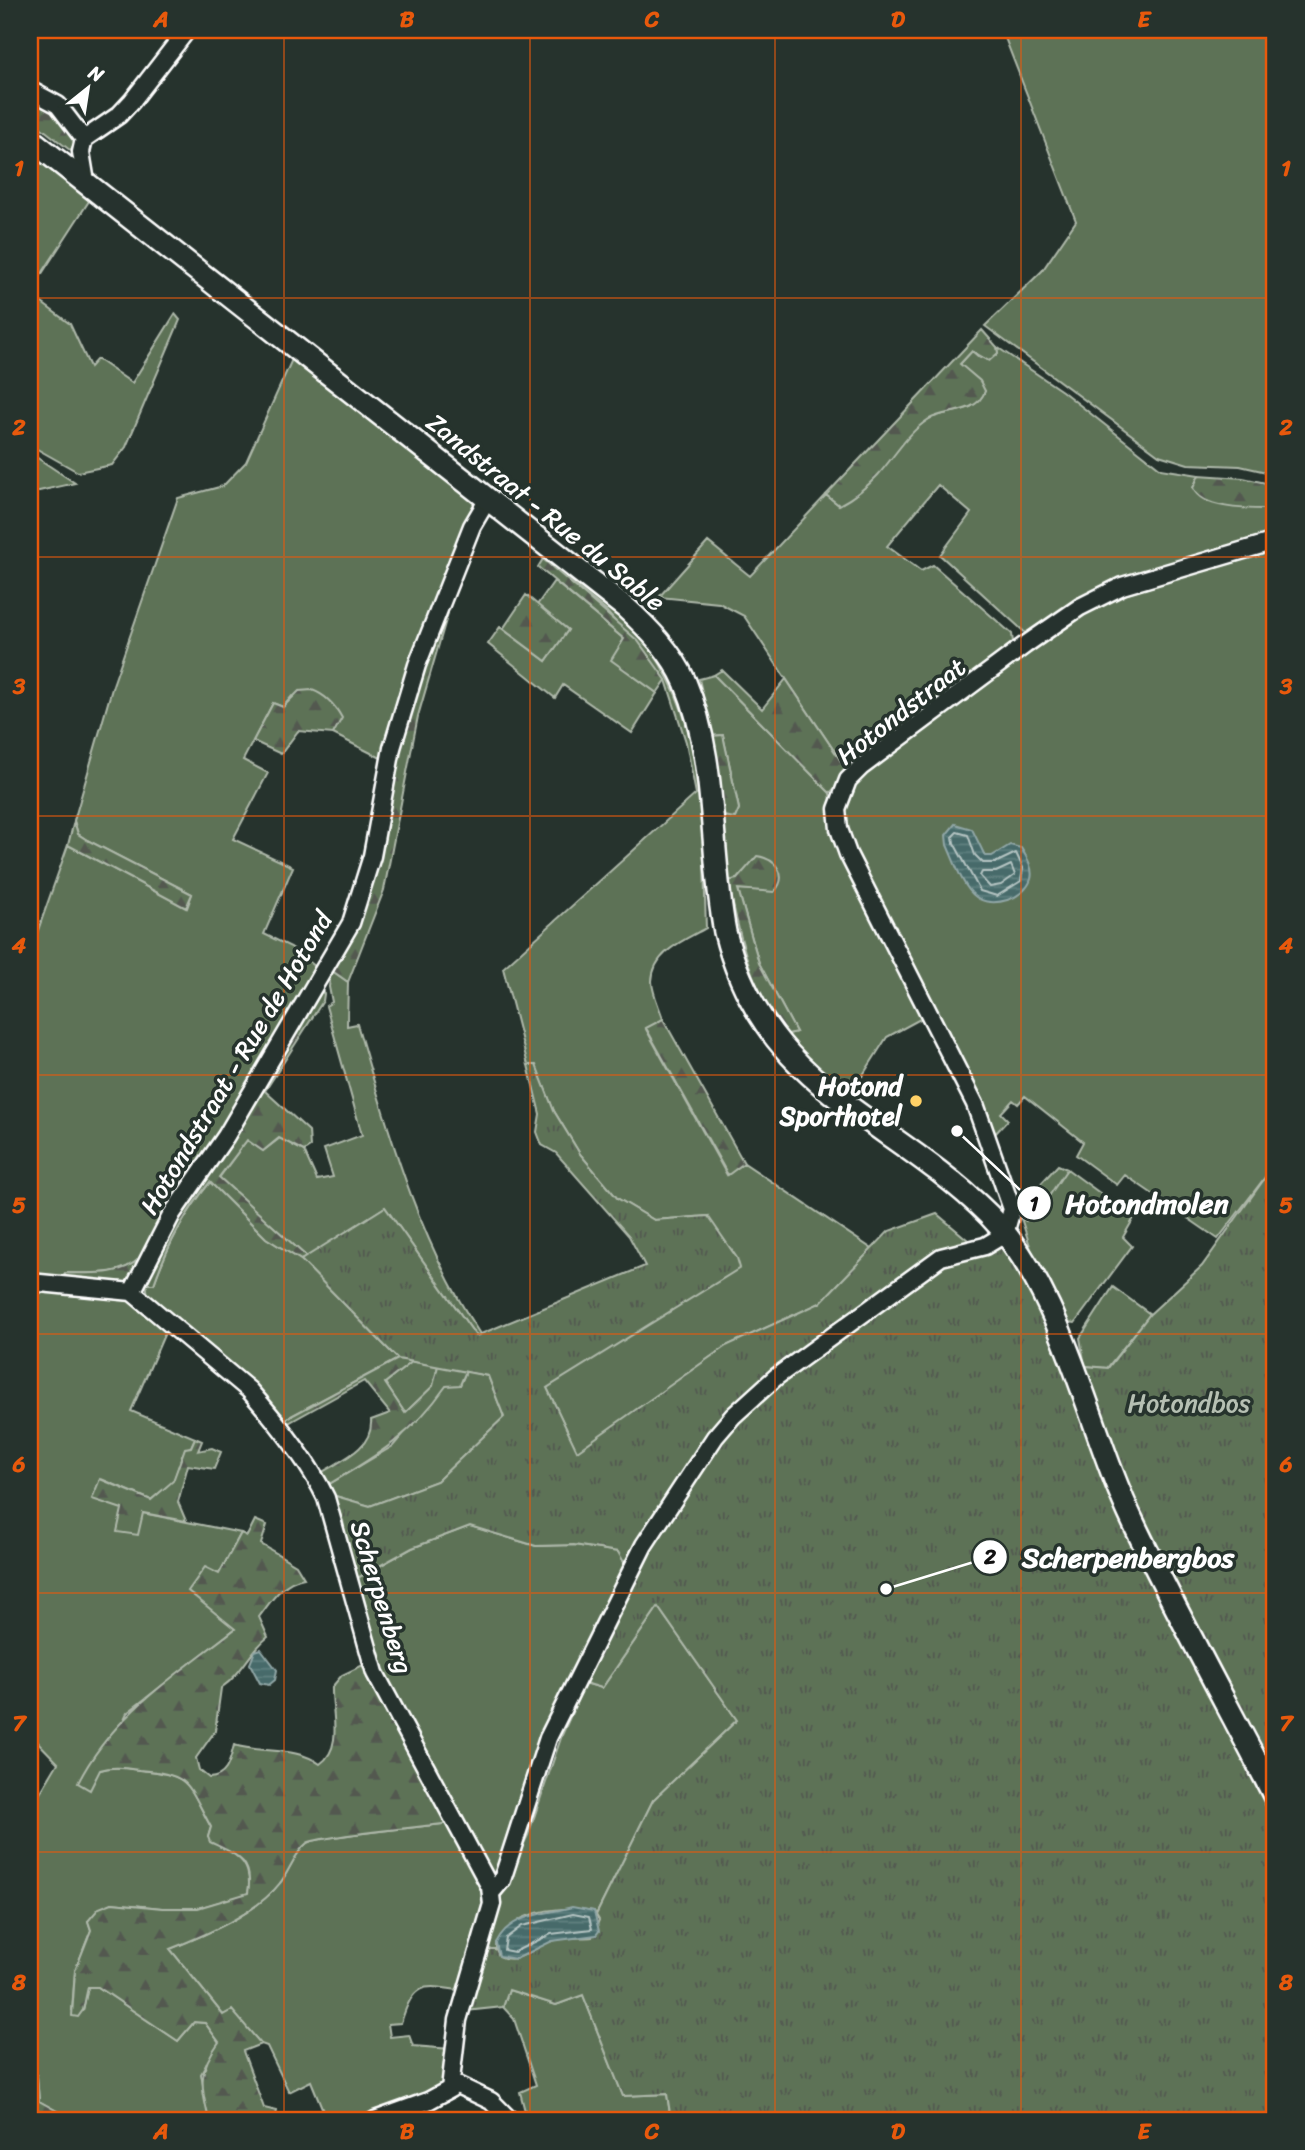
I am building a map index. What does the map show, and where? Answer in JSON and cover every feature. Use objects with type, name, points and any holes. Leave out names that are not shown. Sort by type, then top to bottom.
[{"type":"main road","name":"Zandstraat - Rue du Sable","points":[[30,139],[625,607],[665,649],[685,682],[706,771],[725,932],[736,968],[769,1032],[813,1079],[956,1186],[1039,1283],[1133,1524],[1275,1797]]},
{"type":"street","points":[[86,182],[80,152],[85,139],[119,115],[187,30]]},
{"type":"street","points":[[30,90],[58,105],[85,139]]},
{"type":"street","name":"Hotondstraat - Rue de Hotond","points":[[132,1292],[172,1214],[226,1136],[351,923],[372,856],[392,748],[417,664],[471,526],[488,499]]},
{"type":"street","name":"Hotondstraat","points":[[999,1238],[1012,1209],[975,1104],[848,854],[839,829],[837,809],[841,793],[848,780],[861,767],[1080,607],[1122,586],[1275,541]]},
{"type":"street","points":[[375,2120],[446,2093],[453,2083],[458,2020],[490,1913],[492,1892],[502,1880],[548,1738],[644,1545],[715,1437],[733,1416],[776,1377],[931,1264],[951,1252],[978,1248],[999,1238]]},
{"type":"street","points":[[30,1282],[132,1292]]},
{"type":"street","name":"Scherpenberg","points":[[132,1292],[249,1390],[319,1482],[331,1513],[375,1672],[492,1892]]},
{"type":"street","points":[[453,2083],[491,2101],[510,2120]]},
{"type":"green space","points":[[1002,30],[1275,30],[1275,474],[1240,466],[1188,464],[1159,455],[985,326],[1042,271],[1076,221]]},
{"type":"green space","points":[[30,93],[45,102],[78,138],[75,154],[30,119]]},
{"type":"green space","points":[[30,151],[91,198],[30,292]]},
{"type":"green space","points":[[38,300],[70,324],[90,367],[97,359],[132,383],[175,314],[180,320],[126,447],[112,465],[78,472],[30,445],[30,307]]},
{"type":"green space","points":[[982,330],[997,347],[998,353],[989,361],[972,351],[960,364],[980,381],[985,391],[981,399],[968,408],[936,416],[921,425],[874,479],[850,499],[839,505],[826,495]]},
{"type":"green space","points":[[997,347],[1062,391],[1161,469],[1199,475],[1193,488],[1225,505],[1267,509],[1275,492],[1275,538],[1170,567],[1031,638],[940,555],[971,513],[938,485],[887,546],[921,571],[933,565],[1012,634],[1014,651],[849,773],[744,616],[719,603],[659,597],[708,542],[750,576],[826,495],[839,505],[865,484],[906,438],[929,419],[968,408],[981,399],[985,391],[960,364],[972,351],[980,358],[998,354]]},
{"type":"green space","points":[[293,357],[478,504],[387,761],[333,734],[337,725],[292,696],[283,707],[273,703],[243,760],[268,773],[233,839],[293,867],[264,934],[291,947],[321,971],[200,1170],[185,1170],[172,1185],[176,1203],[146,1263],[140,1259],[114,1271],[66,1273],[64,1284],[30,1277],[30,953],[68,845],[187,908],[192,894],[87,840],[78,834],[74,821],[113,685],[178,498],[223,486],[246,462]]},
{"type":"green space","points":[[30,453],[75,483],[30,493]]},
{"type":"green space","points":[[1199,475],[1243,478],[1275,485],[1273,499],[1267,509],[1215,504],[1198,495],[1193,488]]},
{"type":"green space","points":[[1275,549],[1275,1164],[1218,1239],[1125,1175],[1117,1185],[1076,1155],[1083,1142],[1025,1096],[1018,1104],[1013,1100],[1001,1113],[1008,1120],[995,1134],[845,830],[845,810],[848,796],[870,768],[1086,612],[1114,598]]},
{"type":"green space","points":[[546,556],[620,615],[655,656],[674,691],[687,728],[696,767],[704,848],[706,928],[671,948],[658,962],[652,986],[663,1019],[646,1029],[727,1175],[744,1163],[872,1249],[820,1303],[726,1346],[577,1452],[547,1388],[708,1216],[654,1220],[617,1198],[580,1154],[554,1111],[536,1066],[528,1065],[503,968],[696,794],[686,742],[666,680],[606,611],[543,559]]},
{"type":"green space","points":[[543,559],[638,641],[666,680],[657,693],[611,660],[624,639],[538,567]]},
{"type":"green space","points":[[554,581],[624,639],[612,660],[657,693],[632,733],[563,685],[555,698],[488,644],[500,627],[546,661],[568,630],[537,605]]},
{"type":"green space","points":[[526,595],[568,630],[546,661],[503,629]]},
{"type":"green space","points":[[444,609],[448,613],[418,716],[384,890],[348,982],[331,970]]},
{"type":"green space","points":[[722,670],[762,709],[786,679],[849,773],[830,793],[714,675]]},
{"type":"green space","points":[[714,675],[830,793],[833,813],[924,1017],[887,1037],[849,1097],[784,1035],[796,1032],[759,963],[738,889],[774,891],[743,872],[737,879],[728,881],[723,816],[735,818],[739,809],[723,735],[712,736],[699,679]]},
{"type":"green space","points":[[312,690],[330,701],[342,718],[333,734],[298,731],[281,754],[253,741],[273,703],[283,707],[299,691]]},
{"type":"green space","points":[[723,735],[739,809],[735,818],[723,816],[712,736]]},
{"type":"green space","points":[[74,821],[78,834],[87,840],[192,894],[186,908],[68,845]]},
{"type":"green space","points":[[757,856],[770,861],[779,869],[778,886],[774,892],[738,889],[759,963],[796,1032],[784,1035],[763,998],[748,961],[728,881],[737,879]]},
{"type":"green space","points":[[331,970],[348,982],[347,1026],[357,1024],[407,1184],[439,1261],[480,1334],[476,1336],[385,1207],[307,1257],[219,1178],[247,1140],[263,1151],[280,1138],[304,1151],[317,1180],[333,1177],[324,1149],[362,1135],[326,1006],[332,1002],[329,987]]},
{"type":"green space","points":[[318,987],[324,994],[323,1001],[265,1091],[309,1131],[310,1147],[304,1151],[279,1138],[263,1151],[247,1140],[219,1177],[307,1257],[301,1260],[266,1238],[210,1182],[177,1230],[154,1284],[147,1284],[176,1203],[171,1197],[172,1185],[189,1167],[200,1170]]},
{"type":"green space","points":[[663,1019],[744,1163],[728,1175],[646,1028]]},
{"type":"green space","points":[[528,1065],[536,1065],[554,1111],[580,1154],[617,1198],[654,1220],[708,1216],[737,1258],[740,1268],[547,1388],[577,1451],[726,1346],[820,1303],[889,1231],[937,1214],[974,1245],[994,1235],[1035,1299],[1127,1534],[1275,1824],[1275,2120],[671,2120],[667,2094],[623,2096],[583,1995],[556,2005],[509,1990],[503,2007],[465,2011],[485,1949],[496,1949],[499,1956],[513,1959],[545,1943],[567,1938],[592,1937],[599,1920],[596,1915],[653,1800],[737,1720],[658,1607],[602,1688],[585,1683],[624,1602],[613,1596],[625,1564],[618,1552],[574,1545],[536,1546],[470,1526],[412,1548],[352,1581],[343,1521],[332,1495],[370,1506],[437,1481],[504,1417],[488,1376],[398,1359],[301,1260],[385,1207],[476,1336],[645,1266],[629,1236],[556,1153],[542,1145],[537,1132],[540,1114]]},
{"type":"green space","name":"Hotondbos","points":[[1275,1164],[1275,1774],[1152,1540],[1121,1467],[1085,1366],[1108,1368],[1150,1314],[1202,1266]]},
{"type":"green space","points":[[1058,1165],[1067,1169],[1047,1199],[1026,1221],[1021,1218],[1017,1211]]},
{"type":"green space","points":[[1067,1169],[1134,1218],[1123,1237],[1132,1246],[1075,1323],[1069,1322],[1065,1316],[1031,1249],[1021,1218],[1026,1220]]},
{"type":"green space","points":[[210,1182],[266,1238],[301,1260],[398,1359],[280,1422],[148,1297],[146,1281],[154,1284],[177,1230]]},
{"type":"green space","points":[[140,1258],[146,1263],[126,1285],[64,1284],[65,1273],[114,1271]]},
{"type":"green space","points":[[30,1287],[53,1293],[132,1301],[167,1328],[131,1411],[195,1438],[191,1447],[185,1449],[173,1482],[151,1500],[101,1479],[143,1513],[241,1533],[219,1574],[236,1628],[127,1713],[100,1770],[119,1768],[169,1774],[179,1778],[192,1791],[211,1827],[208,1837],[233,1853],[245,1865],[249,1882],[248,1894],[198,1908],[112,1903],[88,1921],[91,1930],[75,1971],[72,2010],[83,2010],[88,1987],[98,1987],[178,2041],[194,2022],[205,2023],[219,2042],[201,2074],[209,2120],[73,2120],[39,2101],[37,2076],[30,2064],[30,1810],[58,1763],[30,1734]]},
{"type":"green space","points":[[1113,1287],[1150,1314],[1107,1368],[1085,1366],[1080,1338]]},
{"type":"green space","points":[[1035,1299],[1048,1327],[1079,1412]]},
{"type":"green space","points":[[398,1359],[413,1361],[385,1383],[405,1413],[433,1386],[438,1366],[466,1371],[460,1385],[446,1386],[420,1418],[392,1443],[326,1486],[319,1474],[361,1446],[367,1439],[371,1420],[390,1413],[364,1381],[283,1426],[280,1422]]},
{"type":"green space","points":[[413,1361],[438,1366],[433,1386],[405,1413],[385,1383]]},
{"type":"green space","points":[[466,1371],[488,1376],[504,1417],[437,1481],[370,1506],[332,1495],[326,1486],[393,1446],[446,1385],[460,1385]]},
{"type":"green space","points":[[195,1438],[202,1441],[198,1451],[212,1448],[221,1452],[214,1469],[188,1465],[178,1502],[186,1521],[143,1513],[138,1535],[117,1532],[122,1509],[92,1499],[100,1479],[151,1500],[173,1481],[185,1448],[191,1447]]},
{"type":"green space","points":[[1095,1452],[1275,1817],[1275,1824],[1127,1534]]},
{"type":"green space","points":[[255,1520],[267,1525],[261,1544],[296,1565],[304,1578],[284,1587],[259,1617],[268,1637],[235,1676],[221,1688],[215,1731],[196,1758],[199,1770],[209,1778],[220,1775],[227,1767],[234,1745],[289,1752],[320,1764],[327,1757],[334,1739],[332,1687],[342,1675],[363,1665],[451,1823],[351,1834],[307,1843],[280,1883],[258,1904],[229,1922],[170,1949],[223,2015],[232,2010],[261,2044],[243,2051],[264,2108],[277,2111],[275,2120],[209,2120],[203,2088],[204,2071],[219,2042],[205,2023],[194,2022],[178,2041],[98,1987],[88,1987],[83,2010],[78,2017],[72,2016],[75,1971],[91,1930],[88,1921],[99,1908],[112,1903],[198,1908],[248,1893],[246,1866],[235,1855],[210,1842],[208,1837],[211,1827],[191,1791],[178,1778],[169,1774],[114,1768],[100,1770],[90,1790],[78,1783],[92,1759],[127,1717],[168,1680],[235,1629],[188,1591],[205,1567],[219,1574],[241,1533],[247,1536]]},
{"type":"green space","points":[[470,1526],[536,1546],[574,1545],[619,1552],[625,1564],[613,1597],[561,1709],[554,1707],[499,1879],[496,1881],[373,1657],[352,1581],[412,1548]]},
{"type":"green space","points":[[658,1607],[737,1720],[653,1800],[596,1915],[594,1911],[576,1909],[538,1913],[514,1924],[496,1943],[496,1949],[485,1949],[506,1880],[528,1835],[562,1735],[585,1683],[602,1688]]},
{"type":"green space","points":[[451,1823],[490,1891],[464,1991],[439,1987],[422,1989],[411,1999],[401,2023],[388,2024],[390,2037],[409,2035],[413,2046],[451,2049],[445,2085],[389,2112],[361,2118],[327,2120],[311,2081],[289,2092],[267,2046],[261,2044],[232,2011],[223,2015],[170,1949],[229,1922],[258,1904],[280,1883],[299,1851],[307,1843],[351,1834]]},
{"type":"green space","points":[[509,1990],[556,2005],[583,1995],[623,2096],[667,2094],[671,2120],[531,2120],[526,2115],[520,2092],[536,2085],[514,2019],[503,2007]]},
{"type":"green space","points":[[30,2064],[37,2076],[39,2101],[73,2120],[55,2120],[30,2105]]},
{"type":"green space","points":[[30,2105],[55,2120],[30,2120]]},
{"type":"water","points":[[955,824],[972,829],[985,856],[992,856],[1010,845],[1021,848],[1029,862],[1032,875],[1028,886],[1015,897],[999,902],[983,900],[971,893],[947,845],[946,835]]},
{"type":"water","points":[[261,1649],[277,1670],[275,1680],[269,1685],[260,1683],[250,1664],[255,1651]]},
{"type":"water","points":[[572,1907],[594,1911],[599,1931],[596,1935],[552,1941],[516,1959],[499,1956],[496,1943],[510,1926],[529,1917]]},
{"type":"place","name":"Hotond Sporthotel","points":[[916,1101]]},
{"type":"place","name":"Hotondmolen","points":[[957,1131]]},
{"type":"place","name":"Scherpenbergbos","points":[[886,1589]]}]
